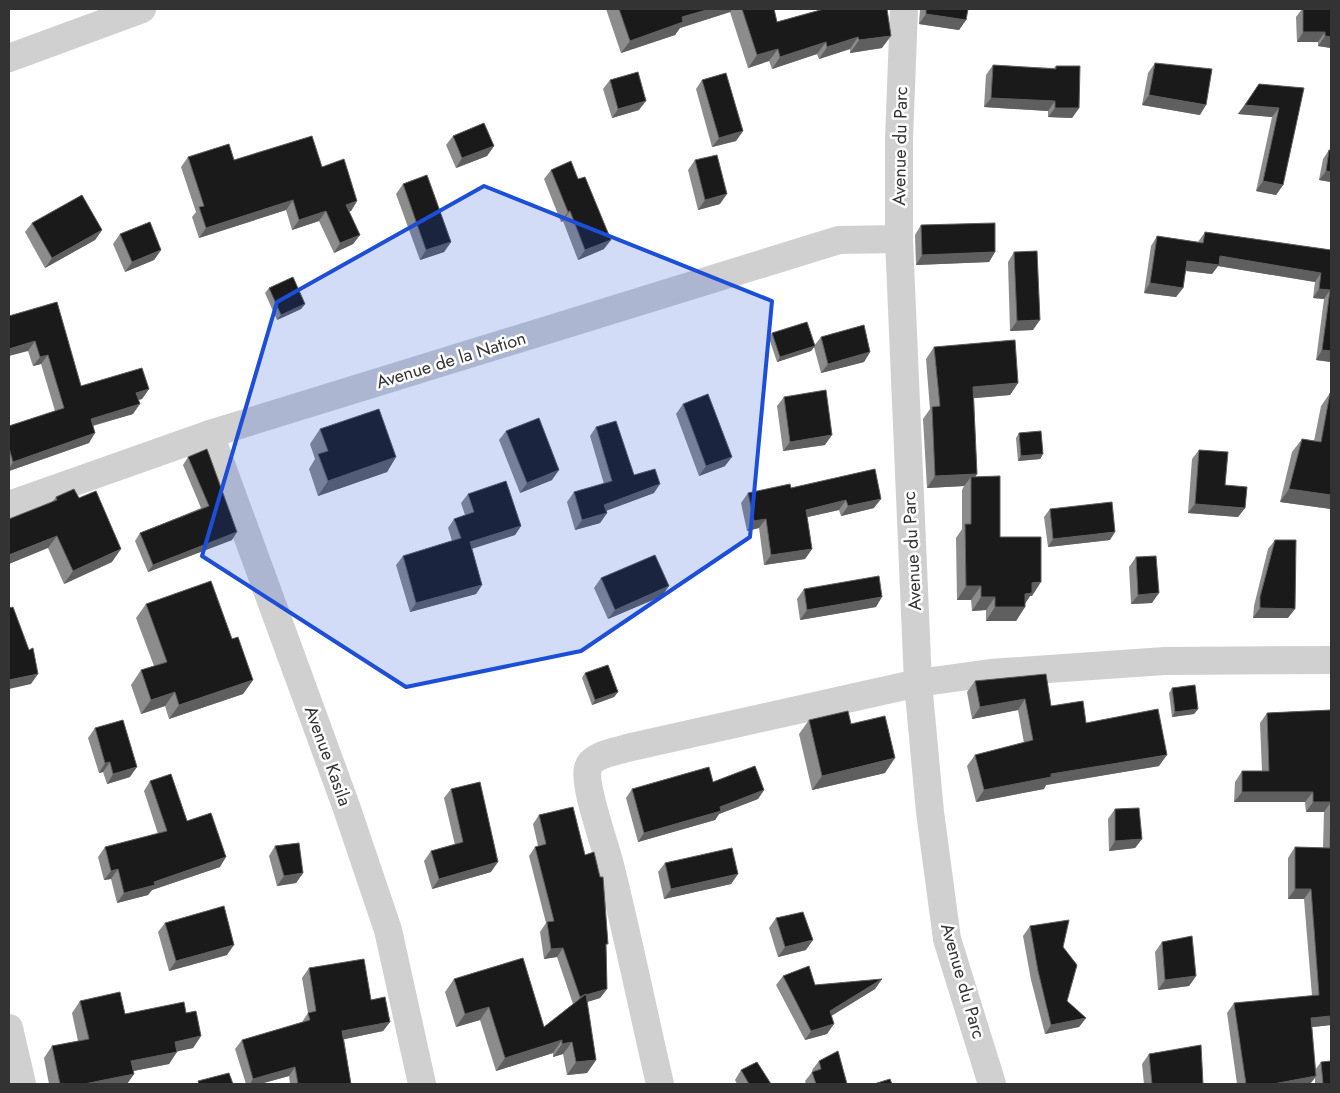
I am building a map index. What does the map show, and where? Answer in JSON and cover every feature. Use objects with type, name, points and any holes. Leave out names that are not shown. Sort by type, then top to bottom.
[{"type":"street","points":[[9,58],[142,9]]},
{"type":"street","name":"Avenue du Parc","points":[[904,9],[899,139],[899,239],[918,684],[930,812],[947,939],[992,1084]]},
{"type":"street","name":"Avenue de la Nation","points":[[9,505],[210,434],[840,240],[899,239]]},
{"type":"street","name":"Avenue Kasila","points":[[210,434],[346,806],[388,930],[422,1084]]},
{"type":"street","points":[[660,1084],[610,865],[590,789],[587,770],[590,763],[596,758],[627,748],[918,684],[990,673],[1165,661],[1331,660]]},
{"type":"street","points":[[9,1028],[22,1084]]},
{"type":"highlighted area","points":[[484,186],[772,301],[750,537],[581,651],[406,687],[202,556],[277,302]]},
{"type":"building","points":[[619,9],[710,9],[682,17],[683,22],[630,41]]},
{"type":"building","points":[[742,9],[774,9],[777,22],[824,9],[887,9],[891,36],[859,40],[858,37],[827,47],[826,42],[780,57],[778,49],[757,55]]},
{"type":"building","points":[[926,9],[968,9],[966,20],[926,14]]},
{"type":"building","points":[[1303,9],[1331,9],[1331,37],[1325,36],[1325,32],[1303,32]]},
{"type":"building","points":[[1155,63],[1212,69],[1206,105],[1149,95]]},
{"type":"building","points":[[993,65],[1056,69],[1056,66],[1080,66],[1079,108],[1055,108],[1055,101],[991,98]]},
{"type":"building","points":[[638,72],[646,101],[618,109],[610,80]]},
{"type":"building","points":[[726,73],[743,131],[719,138],[702,80]]},
{"type":"building","points":[[1259,84],[1304,88],[1283,185],[1263,181],[1279,108],[1245,105]]},
{"type":"building","points":[[484,123],[494,146],[462,158],[453,136]]},
{"type":"building","points":[[312,136],[322,167],[344,159],[357,201],[346,205],[360,235],[340,243],[326,211],[299,220],[293,200],[206,228],[199,207],[204,206],[188,157],[229,144],[234,160]]},
{"type":"building","points":[[1329,150],[1331,150],[1331,172],[1326,171]]},
{"type":"building","points":[[717,155],[727,194],[705,200],[695,160]]},
{"type":"building","points":[[571,161],[578,179],[585,177],[611,240],[585,250],[551,170]]},
{"type":"building","points":[[427,175],[451,242],[426,250],[403,184]]},
{"type":"building","points":[[82,195],[102,230],[52,258],[32,223]]},
{"type":"building","points":[[150,222],[161,250],[132,262],[120,234]]},
{"type":"building","points":[[995,223],[995,252],[922,255],[921,225]]},
{"type":"building","points":[[1205,232],[1331,250],[1331,351],[1322,350],[1330,290],[1319,289],[1321,273],[1220,256],[1219,265],[1187,261],[1183,288],[1150,283],[1157,236],[1203,243]]},
{"type":"building","points":[[1037,251],[1040,320],[1017,321],[1014,252]]},
{"type":"building","points":[[293,277],[305,304],[281,315],[269,288]]},
{"type":"building","points":[[57,302],[81,386],[142,368],[149,389],[136,393],[140,404],[91,419],[95,433],[13,462],[9,448],[9,426],[64,408],[48,355],[40,357],[35,341],[9,349],[9,316]]},
{"type":"building","points":[[807,322],[815,346],[780,357],[772,333]]},
{"type":"building","points":[[864,325],[870,352],[828,364],[821,337]]},
{"type":"building","points":[[1015,340],[1018,383],[973,387],[977,474],[935,476],[932,407],[940,406],[934,347]]},
{"type":"building","points":[[826,390],[832,435],[790,442],[784,397]]},
{"type":"building","points":[[1330,393],[1331,495],[1289,489],[1302,439],[1321,442]]},
{"type":"building","points":[[708,394],[732,457],[706,466],[683,404]]},
{"type":"building","points":[[379,409],[396,457],[328,481],[318,454],[328,451],[320,429]]},
{"type":"building","points":[[539,418],[559,470],[527,483],[506,431]]},
{"type":"building","points":[[616,421],[634,475],[655,469],[660,484],[604,505],[607,513],[582,520],[574,492],[612,481],[596,427]]},
{"type":"building","points":[[1041,431],[1043,454],[1021,456],[1019,433]]},
{"type":"building","points":[[207,449],[237,532],[153,565],[140,533],[209,506],[188,457]]},
{"type":"building","points":[[1199,450],[1228,452],[1225,485],[1247,487],[1245,508],[1195,504]]},
{"type":"building","points":[[875,469],[881,499],[848,506],[846,500],[806,510],[812,549],[771,555],[766,519],[754,521],[748,493],[790,484],[791,488]]},
{"type":"building","points":[[1000,476],[1000,537],[1041,537],[1041,582],[1032,583],[1032,593],[1025,594],[1025,607],[995,607],[995,597],[981,597],[981,586],[966,586],[965,524],[971,524],[971,477]]},
{"type":"building","points":[[506,481],[521,526],[470,542],[482,585],[416,603],[403,556],[461,538],[454,519],[474,512],[468,494]]},
{"type":"building","points":[[74,489],[79,498],[96,491],[121,549],[73,571],[57,536],[9,555],[9,519],[57,500],[56,497]]},
{"type":"building","points":[[1112,502],[1115,532],[1053,539],[1050,509]]},
{"type":"building","points":[[1275,540],[1296,540],[1295,609],[1260,608],[1260,597]]},
{"type":"building","points":[[655,555],[669,586],[615,610],[601,578]]},
{"type":"building","points":[[1156,556],[1159,593],[1138,595],[1136,557]]},
{"type":"building","points":[[879,576],[882,597],[807,610],[804,589]]},
{"type":"building","points":[[211,581],[232,639],[238,637],[253,680],[179,705],[175,692],[151,700],[141,670],[167,662],[146,604]]},
{"type":"building","points":[[13,607],[29,650],[33,648],[38,674],[9,680],[9,608]]},
{"type":"building","points":[[608,665],[618,692],[595,700],[585,673]]},
{"type":"building","points":[[1046,674],[1051,706],[1083,701],[1086,723],[1158,709],[1167,755],[1051,774],[1051,777],[984,790],[975,755],[1033,740],[1025,699],[980,707],[975,681]]},
{"type":"building","points":[[1195,685],[1198,709],[1175,712],[1172,688]]},
{"type":"building","points":[[1331,710],[1331,802],[1313,802],[1313,792],[1242,792],[1242,771],[1269,771],[1267,713]]},
{"type":"building","points":[[848,711],[851,724],[885,716],[895,758],[822,776],[809,720]]},
{"type":"building","points":[[123,720],[137,767],[113,774],[110,762],[105,763],[95,728]]},
{"type":"building","points":[[755,766],[764,790],[720,807],[721,811],[644,833],[632,789],[709,767],[713,782]]},
{"type":"building","points":[[171,774],[187,821],[211,813],[226,857],[154,882],[155,885],[124,893],[118,869],[111,871],[105,847],[167,831],[150,781]]},
{"type":"building","points":[[480,782],[498,862],[439,879],[431,851],[463,842],[451,789]]},
{"type":"building","points":[[1331,802],[1331,1016],[1311,1018],[1316,1076],[1273,1084],[1246,1084],[1234,1003],[1319,995],[1311,889],[1295,889],[1295,847],[1330,848]]},
{"type":"building","points":[[573,807],[585,855],[594,852],[600,877],[603,877],[608,944],[606,944],[607,989],[580,997],[563,948],[551,949],[547,922],[554,921],[535,847],[546,844],[539,815]]},
{"type":"building","points":[[1139,808],[1142,839],[1115,841],[1115,809]]},
{"type":"building","points":[[299,843],[303,873],[284,876],[275,846]]},
{"type":"building","points":[[732,848],[738,874],[671,889],[665,863]]},
{"type":"building","points":[[224,906],[234,945],[176,961],[165,923]]},
{"type":"building","points":[[803,912],[813,940],[785,947],[776,918]]},
{"type":"building","points":[[1069,920],[1063,947],[1077,965],[1067,1001],[1086,1018],[1051,1025],[1038,971],[1030,926]]},
{"type":"building","points":[[1192,936],[1196,976],[1165,980],[1162,942]]},
{"type":"building","points":[[523,958],[544,1027],[586,994],[596,1060],[576,1062],[572,1042],[562,1044],[562,1040],[505,1058],[489,1007],[465,1014],[454,979]]},
{"type":"building","points":[[364,959],[371,1000],[385,997],[390,1022],[342,1031],[351,1084],[298,1084],[295,1067],[253,1079],[242,1040],[310,1020],[308,1013],[316,1011],[309,968]]},
{"type":"building","points":[[809,966],[815,985],[882,979],[830,1011],[834,1024],[811,1031],[783,976]]},
{"type":"building","points":[[120,992],[125,1014],[184,1002],[186,1013],[196,1011],[201,1036],[175,1042],[177,1052],[131,1061],[134,1074],[84,1084],[60,1084],[52,1046],[89,1039],[80,1001]]},
{"type":"building","points":[[1201,1045],[1203,1084],[1152,1084],[1149,1054]]},
{"type":"building","points":[[838,1051],[847,1084],[816,1084],[812,1072],[821,1069],[819,1061]]},
{"type":"building","points":[[1331,1061],[1331,1084],[1323,1084],[1321,1062]]},
{"type":"building","points":[[757,1062],[771,1084],[749,1084],[741,1070]]},
{"type":"building","points":[[229,1073],[233,1084],[199,1084],[198,1081]]},
{"type":"building","points":[[890,1079],[892,1084],[874,1084]]}]
